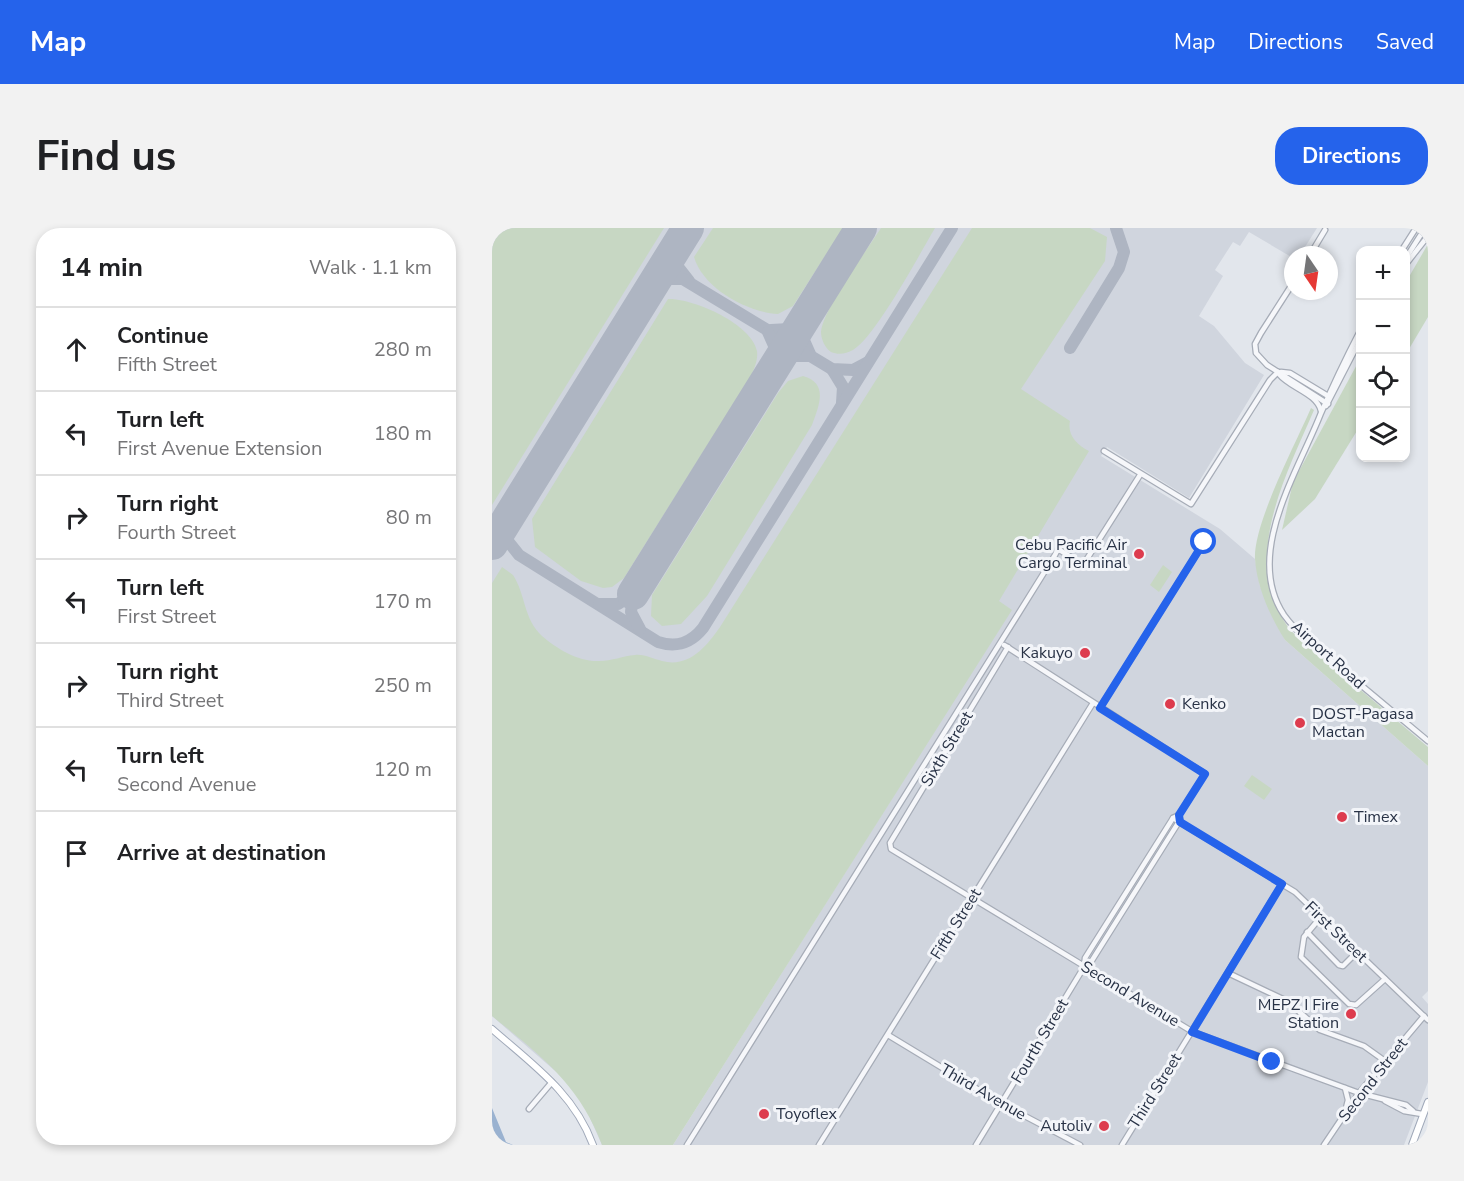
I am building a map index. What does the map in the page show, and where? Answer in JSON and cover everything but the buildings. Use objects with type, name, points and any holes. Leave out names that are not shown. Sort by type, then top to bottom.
[{"type":"main road","points":[[492,1029],[552,1082],[577,1111],[593,1145]]},
{"type":"main road","points":[[1412,1145],[1428,1102]]},
{"type":"street","points":[[1405,246],[1416,228]]},
{"type":"street","points":[[1410,252],[1425,228]]},
{"type":"street","points":[[1315,246],[1325,230]]},
{"type":"street","points":[[1410,259],[1428,236]]},
{"type":"street","points":[[1284,297],[1255,344],[1256,353],[1263,363],[1326,403]]},
{"type":"street","name":"Airport Road","points":[[1356,340],[1293,473],[1281,506],[1271,559],[1273,589],[1284,615],[1294,627],[1428,741]]},
{"type":"street","name":"Airport Road","points":[[1329,397],[1356,347]]},
{"type":"street","points":[[1278,372],[1290,385],[1317,402],[1322,412]]},
{"type":"street","points":[[1104,451],[1191,504],[1270,380],[1278,372],[1290,373],[1329,397]]},
{"type":"street","points":[[687,1145],[1058,549],[1082,564],[1085,562],[1140,475]]},
{"type":"street","points":[[1100,708],[1204,542]]},
{"type":"street","name":"Sixth Street","points":[[894,851],[890,843],[1006,646],[1093,703]]},
{"type":"street","points":[[1093,703],[1205,774],[1179,815],[1173,818]]},
{"type":"street","name":"Fifth Street","points":[[819,1145],[1093,703]]},
{"type":"street","points":[[1179,815],[1180,822]]},
{"type":"street","name":"First Street","points":[[1173,818],[1295,892],[1426,1018]]},
{"type":"street","name":"Fourth Street","points":[[1084,967],[1085,958],[1173,818]]},
{"type":"street","name":"Fourth Street","points":[[976,1145],[1084,967],[1091,962],[1180,822]]},
{"type":"street","points":[[1167,828],[1174,832]]},
{"type":"street","name":"Second Avenue","points":[[894,851],[1192,1032],[1359,1093],[1399,1103],[1422,1114]]},
{"type":"street","points":[[1148,858],[1154,863]]},
{"type":"street","name":"Third Street","points":[[1122,1145],[1282,884]]},
{"type":"street","points":[[1131,886],[1137,890]]},
{"type":"street","points":[[1115,910],[1122,914]]},
{"type":"street","points":[[1320,918],[1307,932],[1300,948],[1300,957],[1349,1004],[1356,1005],[1385,979]]},
{"type":"street","points":[[1307,932],[1339,965],[1346,964],[1357,952]]},
{"type":"street","points":[[1228,973],[1287,1001],[1320,1030],[1364,1046],[1385,1061]]},
{"type":"street","name":"Second Street","points":[[1324,1145],[1359,1093],[1385,1061],[1426,1018]]},
{"type":"street","name":"Third Avenue","points":[[888,1035],[1002,1104],[1080,1145]]},
{"type":"street","points":[[529,1109],[552,1082]]},
{"type":"street","points":[[1345,1088],[1347,1100],[1345,1113]]},
{"type":"shaded area","points":[[492,228],[1317,228],[1306,246],[1284,246],[1284,253],[1249,232],[1240,246],[1233,242],[1215,270],[1223,276],[1199,316],[1214,326],[1245,363],[1264,375],[1189,498],[1107,447],[1101,456],[1220,529],[1255,559],[1260,586],[1285,640],[1428,766],[1428,991],[1422,997],[1428,1004],[1428,1082],[1404,1145],[673,1145],[1011,610],[1004,605],[602,1145],[582,1100],[569,1083],[492,1016]]},
{"type":"green space","points":[[492,228],[664,228],[492,505]]},
{"type":"green space","points":[[713,228],[843,228],[793,306],[778,314],[753,309],[740,303],[706,279],[694,257]]},
{"type":"green space","points":[[881,228],[935,228],[897,294],[873,329],[853,350],[839,354],[831,352],[825,346],[821,332],[829,309]]},
{"type":"green space","points":[[972,228],[1090,228],[1107,237],[1105,261],[1021,389],[1070,421],[1070,431],[1074,439],[1089,451],[999,601],[1012,610],[673,1145],[602,1145],[593,1124],[570,1088],[542,1058],[492,1016],[492,583],[502,567],[513,575],[531,622],[536,629],[554,646],[576,657],[599,661],[639,655],[672,662],[689,659],[696,654],[720,627]]},
{"type":"green space","points":[[1428,244],[1428,317],[1410,347],[1410,300],[1410,275]]},
{"type":"green space","points":[[668,299],[692,303],[733,322],[753,341],[757,351],[757,360],[752,374],[624,578],[612,587],[603,588],[581,581],[535,547],[532,519]]},
{"type":"green space","points":[[1356,366],[1356,432],[1315,499],[1282,530],[1293,482]]},
{"type":"green space","points":[[803,376],[811,379],[819,390],[819,403],[812,425],[707,596],[681,624],[662,626],[651,616],[652,595],[778,393],[788,381]]},
{"type":"green space","points":[[1311,408],[1314,410],[1280,492],[1267,549],[1268,577],[1276,605],[1291,631],[1428,747],[1428,766],[1285,640],[1261,591],[1256,570],[1256,544],[1268,505]]},
{"type":"green space","points":[[1163,565],[1172,572],[1159,592],[1150,585]]},
{"type":"green space","points":[[1252,775],[1272,789],[1264,800],[1244,786]]},
{"type":"water","points":[[492,1108],[506,1142],[513,1145],[492,1145]]},
{"type":"taxiway","points":[[509,516],[507,540],[519,555],[658,642],[677,644],[688,641],[703,628],[952,228]]},
{"type":"taxiway","points":[[1070,348],[1119,268],[1124,252],[1116,228]]},
{"type":"taxiway","points":[[675,249],[678,267],[689,281]]},
{"type":"taxiway","points":[[651,288],[666,279],[683,279],[832,369],[853,370],[868,362]]},
{"type":"taxiway","points":[[805,319],[802,336],[810,354]]},
{"type":"taxiway","points":[[771,330],[790,329],[805,319]]},
{"type":"taxiway","points":[[768,332],[776,350],[774,368]]},
{"type":"taxiway","points":[[774,368],[789,356],[809,356]]},
{"type":"taxiway","points":[[832,369],[843,387],[842,403]]},
{"type":"taxiway","points":[[633,594],[631,612],[640,629]]},
{"type":"taxiway","points":[[599,604],[618,604],[633,594]]},
{"type":"runway","points":[[492,544],[688,228]]},
{"type":"runway","points":[[633,594],[861,228]]},
{"type":"place","name":"Cebu Pacific Air Cargo Terminal","points":[[1139,554]]},
{"type":"place","name":"Kakuyo","points":[[1085,653]]},
{"type":"place","name":"Kenko","points":[[1170,704]]},
{"type":"place","name":"DOST-Pagasa Mactan","points":[[1300,723]]},
{"type":"place","name":"Timex","points":[[1342,817]]},
{"type":"place","name":"MEPZ I Fire Station","points":[[1351,1014]]},
{"type":"place","name":"Toyoflex","points":[[764,1114]]},
{"type":"place","name":"Autoliv","points":[[1104,1126]]},
{"type":"route","points":[[1204,542],[1100,708],[1205,774],[1179,815],[1180,822],[1282,884],[1192,1032],[1272,1062]]}]
